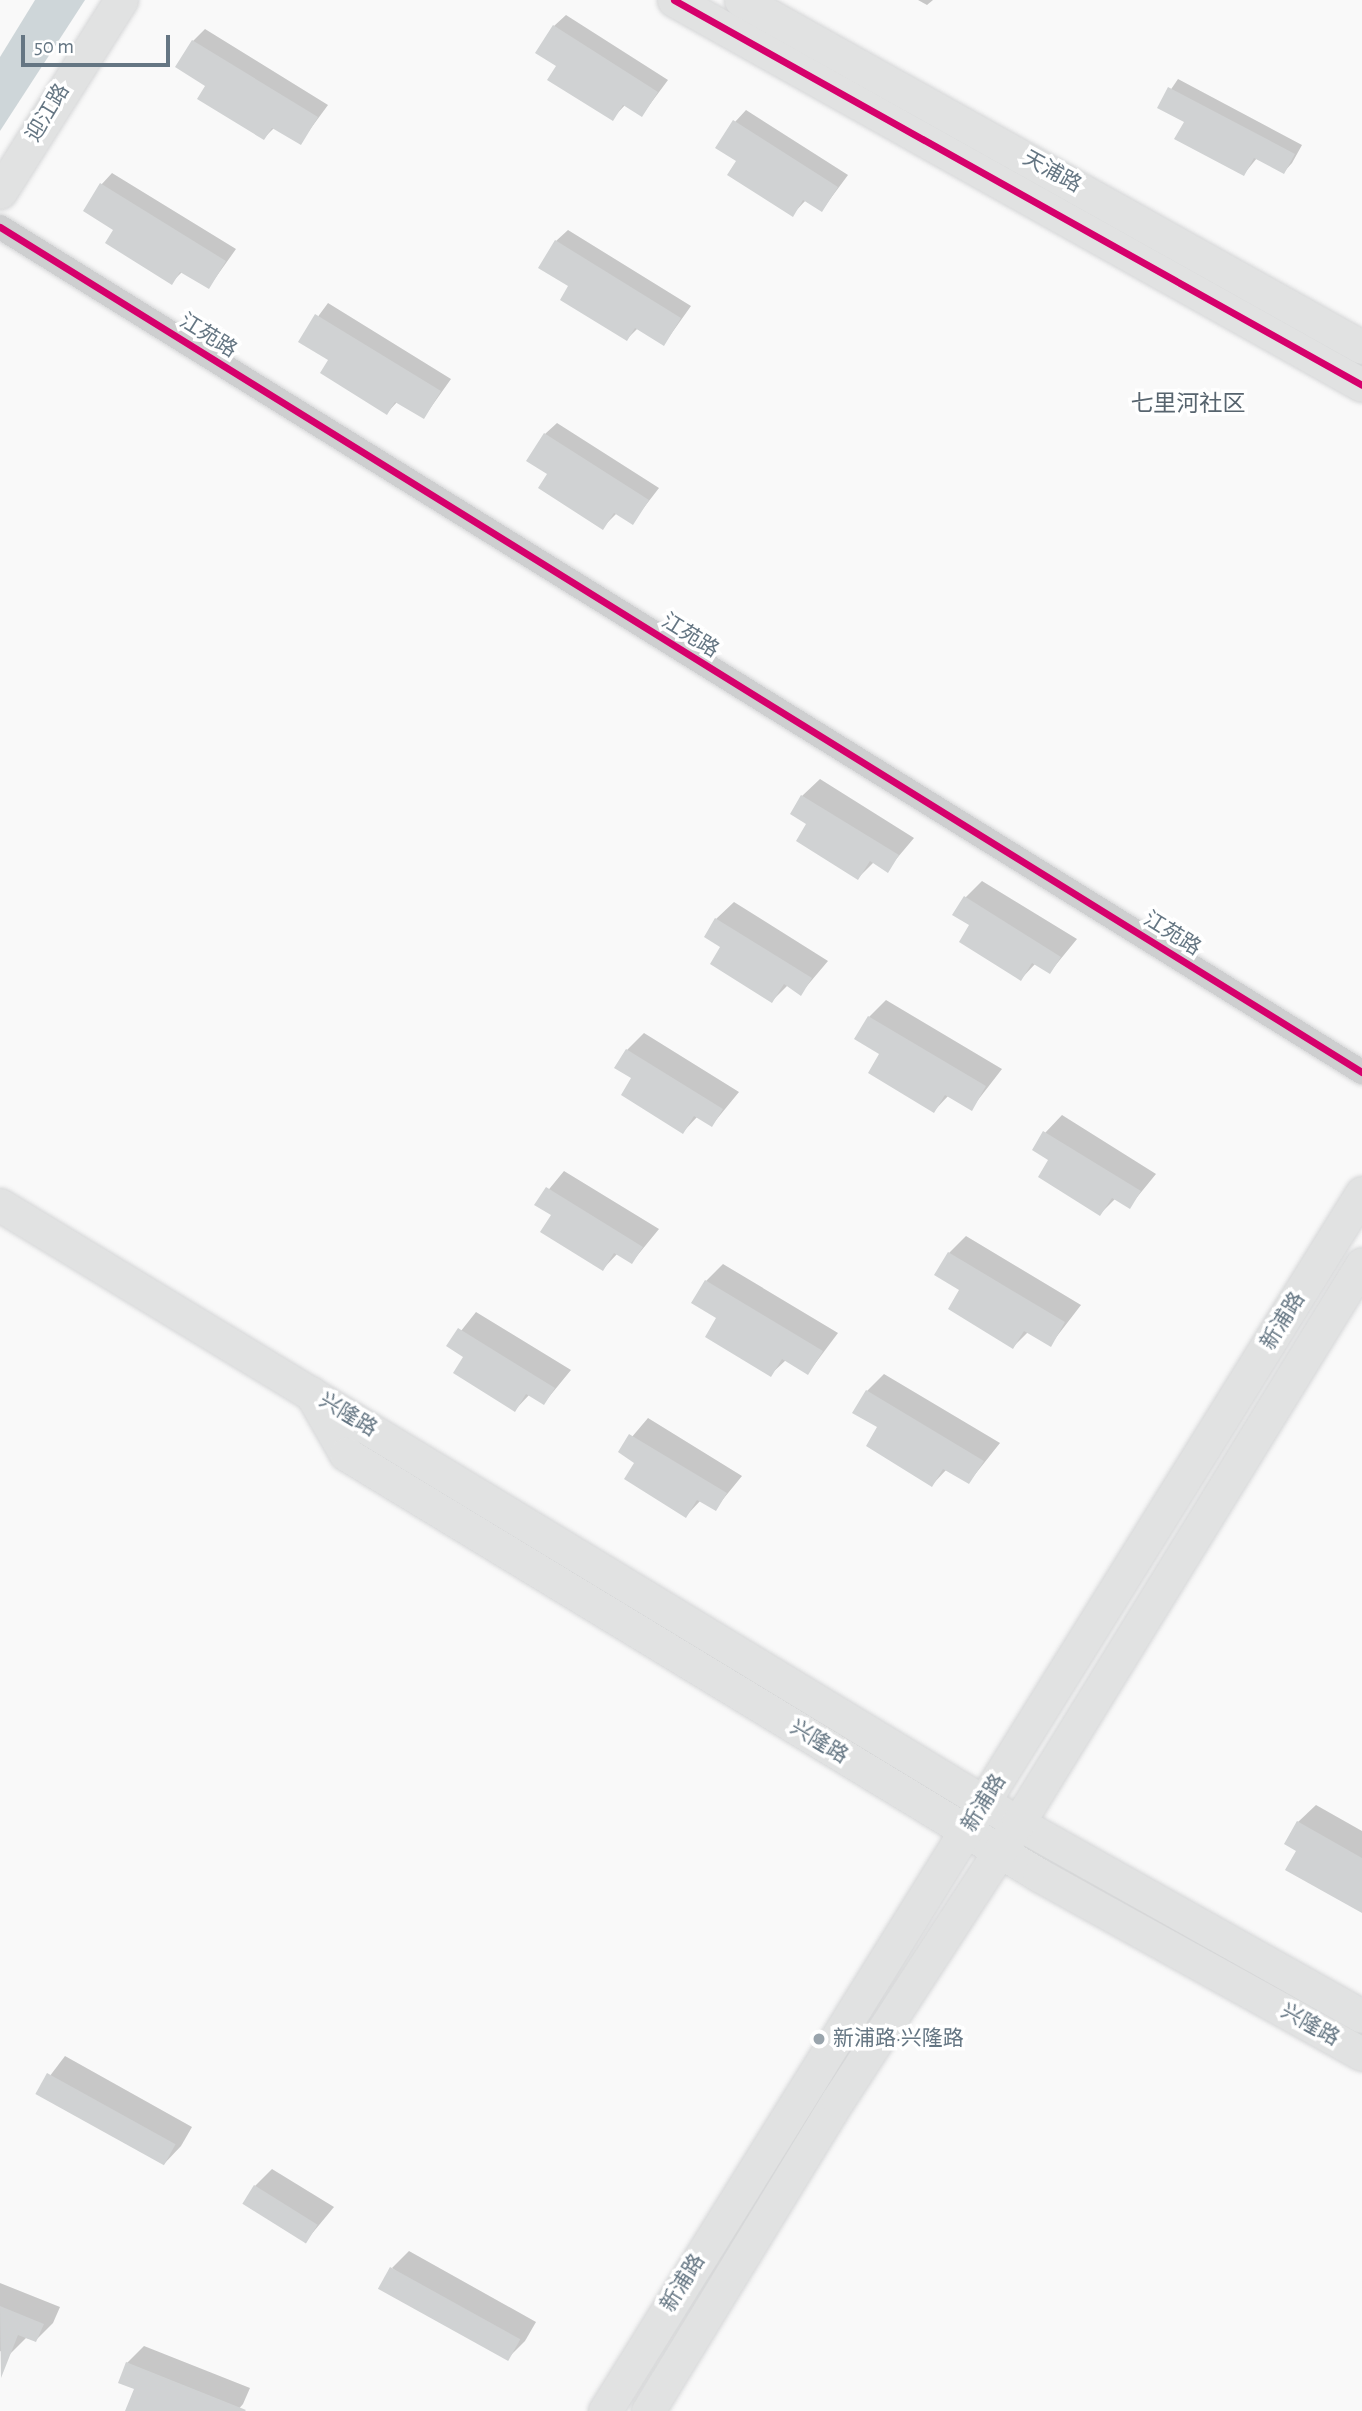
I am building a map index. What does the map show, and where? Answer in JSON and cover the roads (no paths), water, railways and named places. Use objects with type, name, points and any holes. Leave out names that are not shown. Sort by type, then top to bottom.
[{"type":"main road","name":"迎江路","points":[[0,192],[121,0]]},
{"type":"main road","points":[[674,0],[1362,385]]},
{"type":"main road","name":"天浦路","points":[[741,0],[1362,347]]},
{"type":"main road","name":"新浦路","points":[[605,2411],[1362,1193]]},
{"type":"main road","name":"兴隆路","points":[[0,1205],[1018,1823],[1362,2016]]},
{"type":"main road","name":"新浦路","points":[[648,2411],[838,2100],[1000,1852],[1362,1264]]},
{"type":"main road","name":"兴隆路","points":[[310,1391],[346,1454],[1000,1852],[1362,2054]]},
{"type":"street","name":"江苑路","points":[[0,227],[1362,1072]]},
{"type":"place","name":"新浦路·兴隆路","points":[[819,2039]]},
{"type":"district","name":"七里河社区","points":[[1188,405]]}]
